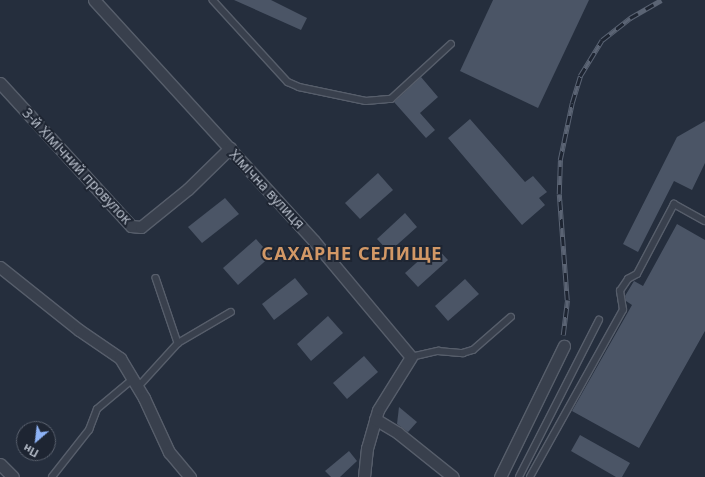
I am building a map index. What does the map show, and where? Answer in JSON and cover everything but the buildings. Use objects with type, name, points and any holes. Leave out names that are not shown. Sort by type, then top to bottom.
[{"type":"street","name":"Хімічна вулиця","points":[[94,0],[314,240],[411,357]]},
{"type":"street","name":"3-й Хімічний провулок","points":[[0,83],[131,226],[141,227],[188,189],[230,148]]},
{"type":"street","points":[[0,267],[79,330],[120,358],[135,383],[170,452],[190,477]]},
{"type":"street","points":[[500,477],[564,346]]},
{"type":"street","points":[[364,477],[367,448],[383,399],[411,357]]},
{"type":"street","points":[[376,419],[398,433],[453,477]]},
{"type":"street","points":[[0,464],[13,477]]},
{"type":"lane","points":[[213,0],[288,82],[300,87],[366,101],[391,99],[451,44]]},
{"type":"lane","points":[[530,477],[623,310],[620,291],[628,279],[637,274],[674,204],[705,221]]},
{"type":"lane","points":[[156,278],[178,343]]},
{"type":"lane","points":[[52,477],[89,430],[97,409],[135,383],[178,343],[231,312]]},
{"type":"lane","points":[[411,357],[438,351],[463,353],[473,350],[482,340],[494,335],[511,317]]},
{"type":"lane","points":[[519,477],[599,320]]},
{"type":"railway","points":[[563,335],[567,300],[559,194],[560,160],[572,103],[580,76],[602,40],[630,18],[661,0]]},
{"type":"district","name":"САХАРНЕ СЕЛИЩЕ","points":[[352,253]]}]
